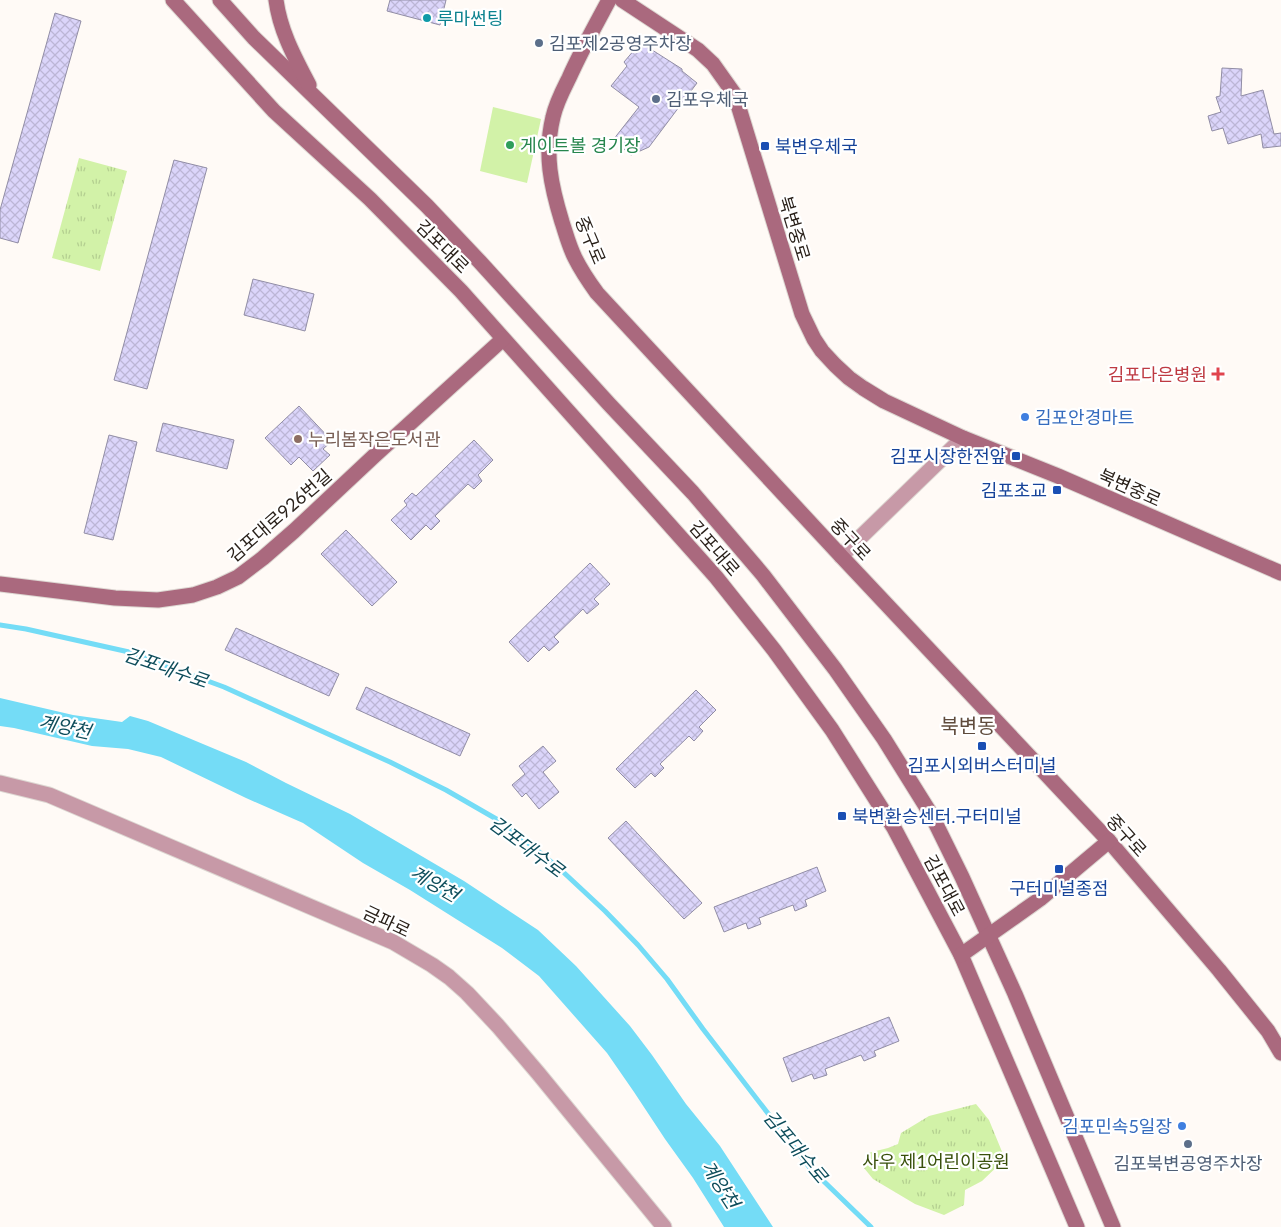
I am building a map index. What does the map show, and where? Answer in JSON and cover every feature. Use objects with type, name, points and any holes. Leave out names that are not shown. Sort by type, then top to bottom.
[{"type":"street","name":"김포대로","points":[[174,0],[274,111],[370,199],[461,291],[716,577],[780,658],[832,730],[894,828],[961,955],[1077,1227]]},
{"type":"street","name":"김포대로","points":[[220,0],[254,38],[427,206],[693,493],[763,576],[835,669],[884,739],[932,816],[990,935],[1113,1227]]},
{"type":"street","points":[[276,0],[278,15],[292,52],[315,98]]},
{"type":"street","name":"중구로","points":[[609,0],[581,51],[560,96],[553,115],[548,153],[550,175],[557,205],[571,248],[584,274],[597,293],[1108,841],[1274,1032],[1281,1053]]},
{"type":"street","name":"북변중로","points":[[622,0],[698,50],[712,64],[735,95],[802,314],[822,351],[849,378],[884,401],[963,438],[1058,476],[1281,573]]},
{"type":"street","name":"김포대로926번길","points":[[0,584],[115,598],[158,600],[193,595],[238,577],[263,558],[300,525],[503,339]]},
{"type":"street","points":[[841,556],[963,438]]},
{"type":"street","name":"금파로","points":[[0,783],[50,795],[392,942],[450,977],[498,1026],[664,1227]]},
{"type":"street","points":[[961,955],[1040,899],[1108,841]]},
{"type":"green space","name":"게이트볼 경기장","points":[[493,107],[541,119],[527,183],[480,171]]},
{"type":"green space","points":[[79,158],[127,171],[100,271],[52,258]]},
{"type":"green space","name":"사우 제1어린이공원","points":[[976,1104],[989,1120],[1005,1159],[982,1181],[965,1190],[964,1205],[944,1215],[915,1204],[873,1179],[864,1168],[868,1153],[898,1144],[901,1133],[929,1116]]},
{"type":"water","name":"계양천","points":[[0,698],[73,715],[122,722],[130,716],[148,721],[246,762],[350,814],[464,881],[538,930],[576,966],[630,1026],[686,1104],[720,1146],[773,1227],[724,1227],[693,1178],[607,1053],[539,976],[502,948],[363,863],[303,823],[161,757],[128,749],[92,746],[0,726]]},
{"type":"building","name":"루마썬팅","points":[[390,0],[446,0],[440,25],[387,11]]},
{"type":"building","points":[[55,13],[81,21],[18,243],[0,238],[0,210]]},
{"type":"building","points":[[638,41],[682,69],[697,83],[649,147],[631,155],[613,140],[639,107],[611,86],[627,66],[624,62],[635,49]]},
{"type":"building","points":[[1222,68],[1242,69],[1241,96],[1263,90],[1274,134],[1281,133],[1281,146],[1263,148],[1261,134],[1228,144],[1223,128],[1212,131],[1208,116],[1221,112],[1216,97],[1220,96]]},
{"type":"building","points":[[174,160],[207,168],[147,389],[114,380]]},
{"type":"building","points":[[253,279],[314,294],[305,331],[244,315]]},
{"type":"building","name":"누리봄작은도서관","points":[[299,406],[332,441],[323,449],[330,455],[313,471],[299,457],[291,465],[265,438]]},
{"type":"building","points":[[163,423],[234,440],[227,469],[156,451]]},
{"type":"building","points":[[109,435],[137,442],[113,540],[84,533]]},
{"type":"building","points":[[474,440],[493,460],[478,475],[482,481],[474,489],[468,484],[435,516],[440,521],[431,530],[426,525],[411,540],[391,520],[407,505],[404,501],[412,493],[416,496]]},
{"type":"building","points":[[346,530],[397,582],[372,606],[321,554]]},
{"type":"building","points":[[590,563],[610,584],[594,599],[599,604],[587,614],[583,609],[554,637],[559,642],[549,651],[544,646],[528,662],[509,642]]},
{"type":"building","points":[[236,628],[339,674],[329,696],[225,650]]},
{"type":"building","points":[[366,687],[470,734],[460,756],[356,709]]},
{"type":"building","points":[[696,690],[716,710],[699,727],[703,731],[694,741],[689,736],[660,764],[664,768],[655,777],[651,773],[635,788],[616,769]]},
{"type":"building","points":[[543,746],[556,761],[543,772],[559,792],[539,809],[526,793],[522,797],[512,785],[525,774],[519,766]]},
{"type":"building","points":[[626,821],[702,903],[684,919],[608,838]]},
{"type":"building","points":[[817,867],[826,891],[805,900],[807,906],[795,911],[793,905],[759,918],[761,924],[748,929],[746,923],[724,932],[714,907]]},
{"type":"building","points":[[889,1017],[899,1041],[874,1051],[876,1056],[864,1061],[861,1055],[825,1069],[827,1075],[814,1079],[812,1074],[792,1082],[783,1058]]},
{"type":"waterway","name":"김포대수로","points":[[0,625],[129,652],[224,687],[390,762],[446,790],[505,824],[561,870],[638,945],[667,979],[810,1168],[871,1227]]},
{"type":"place","name":"루마썬팅","points":[[427,18]]},
{"type":"place","name":"김포제2공영주차장","points":[[539,43]]},
{"type":"place","name":"김포우체국","points":[[656,99]]},
{"type":"place","name":"게이트볼 경기장","points":[[510,145]]},
{"type":"place","name":"북변우체국","points":[[765,146]]},
{"type":"place","name":"김포다은병원","points":[[1218,374]]},
{"type":"place","name":"김포안경마트","points":[[1025,417]]},
{"type":"place","name":"누리봄작은도서관","points":[[298,439]]},
{"type":"place","name":"김포시장한전앞","points":[[1016,456]]},
{"type":"place","name":"김포초교","points":[[1057,490]]},
{"type":"place","name":"김포시외버스터미널","points":[[982,746]]},
{"type":"place","name":"북변환승센터.구터미널","points":[[842,816]]},
{"type":"place","name":"구터미널종점","points":[[1059,869]]},
{"type":"place","name":"김포민속5일장","points":[[1182,1126]]},
{"type":"place","name":"김포북변공영주차장","points":[[1188,1144]]},
{"type":"district","name":"북변동","points":[[968,725]]}]
